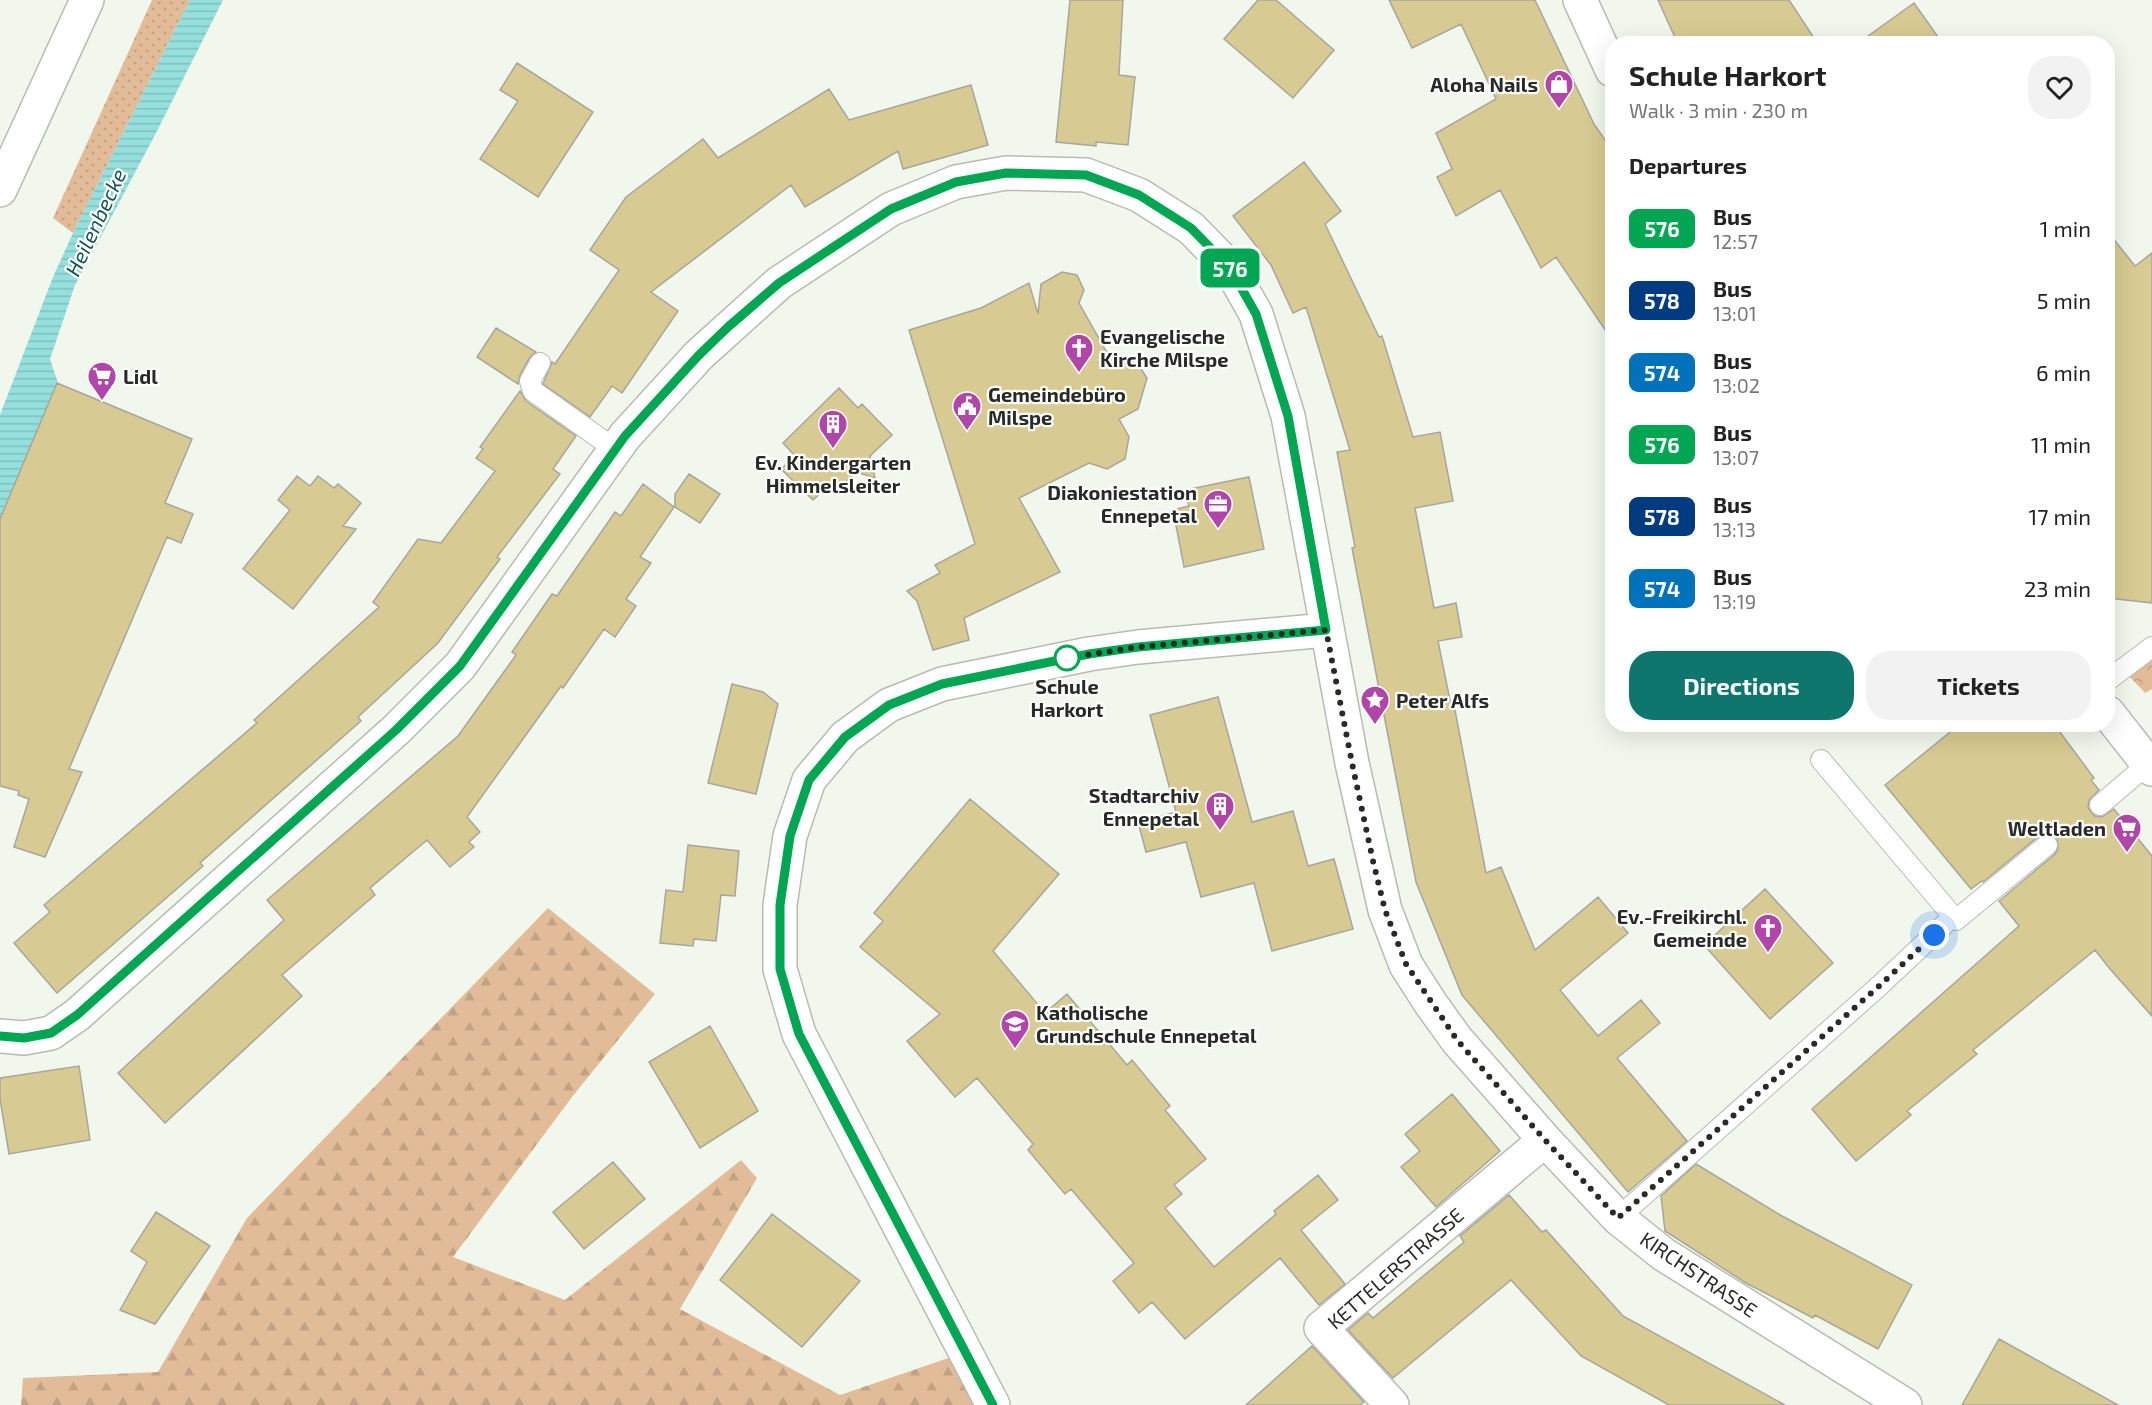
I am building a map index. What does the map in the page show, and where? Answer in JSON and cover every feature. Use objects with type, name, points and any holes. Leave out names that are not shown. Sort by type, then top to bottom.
[{"type":"street","points":[[0,190],[87,0]]},
{"type":"street","points":[[1580,0],[1605,55]]},
{"type":"street","name":"KIRCHSTRASSE","points":[[0,1036],[24,1038],[51,1033],[77,1015],[396,730],[460,666],[615,449],[699,355],[779,283],[891,209],[956,182],[1006,173],[1086,175],[1139,195],[1191,228],[1230,268],[1256,314],[1288,416],[1326,630],[1378,881],[1385,910],[1406,964],[1457,1040],[1545,1140],[1618,1218],[1664,1254],[1905,1405]]},
{"type":"street","points":[[993,1405],[799,1034],[780,969],[780,905],[790,836],[809,780],[845,737],[889,705],[942,684],[1089,654],[1149,646],[1326,630]]},
{"type":"street","points":[[2115,722],[2146,762]]},
{"type":"street","name":"KETTELERSTRASSE","points":[[1392,1405],[1322,1328],[1545,1140]]},
{"type":"lane","points":[[540,363],[531,381],[532,391],[615,449]]},
{"type":"lane","points":[[2115,675],[2152,647]]},
{"type":"lane","points":[[1821,760],[1956,920],[2047,846]]},
{"type":"lane","points":[[2100,805],[2146,762]]},
{"type":"lane","points":[[1618,1218],[1944,926]]},
{"type":"green space","points":[[152,0],[190,0],[73,233],[53,218]]},
{"type":"green space","points":[[2152,656],[2152,689],[2145,693],[2126,673]]},
{"type":"green space","points":[[548,908],[655,994],[572,1097],[453,1257],[565,1300],[741,1160],[757,1178],[680,1309],[840,1395],[969,1351],[997,1405],[21,1405],[23,1378],[158,1372],[247,1218]]},
{"type":"water","name":"Heilenbecke","points":[[190,0],[223,0],[155,135],[75,285],[50,359],[58,383],[0,520],[0,415],[53,277],[73,233]]},
{"type":"building","points":[[1070,0],[1123,0],[1119,75],[1135,77],[1128,145],[1096,142],[1096,146],[1056,142]]},
{"type":"building","points":[[1258,0],[1276,0],[1334,50],[1293,98],[1224,39]]},
{"type":"building","points":[[1389,0],[1535,0],[1594,124],[1605,140],[1605,330],[1556,257],[1541,268],[1500,190],[1456,216],[1437,177],[1452,169],[1436,133],[1496,99],[1461,24],[1412,48]]},
{"type":"building","points":[[1658,0],[1789,0],[1813,36],[1674,36]]},
{"type":"building","points":[[1914,3],[1937,36],[1868,36]]},
{"type":"building","points":[[517,63],[593,112],[538,197],[480,159],[518,101],[500,90]]},
{"type":"building","points":[[971,85],[988,145],[903,169],[898,151],[805,207],[791,185],[651,292],[678,311],[622,393],[612,386],[590,417],[543,384],[552,362],[555,364],[619,270],[590,250],[626,197],[703,139],[718,158],[829,89],[849,120]]},
{"type":"building","points":[[1304,162],[1341,211],[1325,224],[1379,337],[1382,336],[1413,437],[1440,432],[1453,501],[1415,508],[1434,608],[1456,603],[1462,637],[1438,641],[1452,710],[1455,710],[1486,873],[1501,867],[1535,950],[1598,897],[1628,933],[1560,990],[1598,1036],[1641,1000],[1660,1023],[1617,1058],[1687,1141],[1628,1192],[1462,995],[1416,882],[1352,548],[1355,547],[1337,452],[1350,450],[1306,307],[1293,313],[1271,265],[1233,216]]},
{"type":"building","points":[[2115,241],[2135,266],[2152,253],[2152,603],[2115,599]]},
{"type":"building","points":[[1062,272],[1077,275],[1084,290],[1079,303],[1106,351],[1138,364],[1147,378],[1138,409],[1119,419],[1129,437],[1125,459],[1107,469],[1089,463],[1019,498],[1060,572],[964,618],[969,640],[933,650],[917,601],[907,591],[940,573],[935,565],[975,544],[909,330],[981,308],[1029,283],[1038,314],[1041,284]]},
{"type":"building","points":[[496,328],[536,352],[530,357],[520,375],[518,384],[477,357]]},
{"type":"building","points":[[57,383],[192,439],[165,503],[193,514],[181,543],[167,537],[69,769],[82,772],[45,857],[14,847],[29,799],[18,795],[19,791],[0,786],[0,519]]},
{"type":"building","name":"Ev. Kindergarten Himmelsleiter","points":[[839,388],[858,408],[862,404],[892,435],[870,456],[875,478],[856,472],[837,490],[828,486],[813,500],[781,469],[795,456],[783,443]]},
{"type":"building","points":[[520,391],[526,401],[576,436],[553,469],[560,474],[497,557],[500,559],[438,643],[358,717],[361,721],[200,863],[203,866],[57,993],[14,943],[50,912],[44,905],[257,723],[254,720],[379,607],[373,602],[418,539],[441,543],[495,471],[476,458],[483,449],[480,447]]},
{"type":"building","points":[[689,474],[720,494],[700,523],[675,507],[675,494]]},
{"type":"building","points":[[297,476],[310,486],[318,476],[334,488],[338,484],[361,503],[343,526],[356,529],[293,609],[243,569],[290,510],[278,500]]},
{"type":"building","name":"Diakoniestation Ennepetal","points":[[1249,477],[1264,549],[1184,567],[1173,510],[1189,506],[1185,490]]},
{"type":"building","points":[[643,484],[674,507],[640,557],[651,563],[626,599],[636,606],[615,637],[604,629],[467,817],[480,832],[469,842],[474,847],[450,867],[427,840],[370,888],[375,895],[282,975],[302,996],[165,1123],[118,1073],[284,920],[267,900],[458,736],[516,655],[512,652],[552,594],[557,596],[615,512],[621,516]]},
{"type":"building","points":[[732,684],[763,692],[778,704],[756,794],[708,783]]},
{"type":"building","name":"Stadtarchiv Ennepetal","points":[[1218,697],[1252,822],[1293,811],[1308,866],[1334,859],[1353,929],[1272,951],[1254,883],[1201,897],[1186,842],[1146,852],[1138,822],[1176,812],[1150,715]]},
{"type":"building","points":[[1950,732],[2060,732],[2094,778],[2091,780],[2099,790],[2089,800],[2088,807],[2091,812],[2095,816],[2102,817],[2114,809],[2152,856],[2152,1016],[2095,950],[1973,1050],[1977,1054],[1907,1111],[1911,1115],[1856,1161],[1812,1109],[2019,926],[1999,901],[2058,849],[2057,838],[2052,834],[2040,835],[1983,882],[1971,889],[1885,785]]},
{"type":"building","name":"Katholische Grundschule Ennepetal","points":[[970,799],[1059,874],[993,951],[1045,1013],[1067,994],[1127,1065],[1132,1060],[1170,1106],[1165,1110],[1206,1159],[1174,1185],[1182,1194],[1165,1208],[1214,1267],[1276,1214],[1274,1211],[1318,1175],[1338,1200],[1301,1230],[1345,1284],[1319,1305],[1280,1258],[1185,1339],[1152,1302],[1139,1313],[1113,1281],[1134,1263],[1071,1189],[1065,1194],[1028,1150],[1033,1144],[977,1078],[955,1097],[907,1041],[940,1014],[860,947],[883,921],[874,913]]},
{"type":"building","points":[[688,845],[739,851],[735,896],[721,895],[716,941],[694,939],[693,946],[660,943],[666,890],[683,892]]},
{"type":"building","name":"Ev.-Freikirchl. Gemeinde","points":[[1765,889],[1833,963],[1770,1019],[1704,945]]},
{"type":"building","points":[[710,1026],[758,1111],[700,1148],[649,1062]]},
{"type":"building","points":[[79,1066],[90,1140],[9,1154],[0,1099],[0,1078]]},
{"type":"building","points":[[1452,1094],[1500,1151],[1436,1207],[1401,1167],[1420,1151],[1405,1134]]},
{"type":"building","points":[[613,1162],[645,1199],[584,1249],[553,1212]]},
{"type":"building","points":[[1696,1164],[1782,1216],[1912,1285],[1878,1349],[1815,1315],[1813,1318],[1746,1283],[1665,1231],[1661,1196]]},
{"type":"building","points":[[1509,1195],[1542,1232],[1546,1230],[1623,1316],[1785,1405],[1669,1405],[1581,1356],[1511,1280],[1393,1378],[1348,1330],[1368,1313],[1373,1318],[1464,1242],[1460,1236]]},
{"type":"building","points":[[156,1212],[210,1246],[155,1324],[120,1310],[147,1262],[131,1251]]},
{"type":"building","points":[[772,1214],[860,1281],[802,1347],[720,1280]]},
{"type":"building","points":[[1999,1339],[2118,1405],[1962,1405]]},
{"type":"building","points":[[1312,1346],[1364,1402],[1360,1405],[1246,1405]]},
{"type":"bus line","name":"576","points":[[0,1036],[24,1038],[51,1033],[77,1015],[396,730],[460,666],[625,436],[699,355],[779,283],[891,209],[956,182],[1006,173],[1086,175],[1139,195],[1191,228],[1230,268],[1256,314],[1288,416],[1326,630],[1138,647],[1089,654],[942,684],[889,705],[845,737],[809,780],[790,836],[780,905],[780,969],[799,1034],[832,1101],[993,1405]]},
{"type":"place","name":"Aloha Nails","points":[[1559,110]]},
{"type":"place","name":"Evangelische Kirche Milspe","points":[[1079,374]]},
{"type":"place","name":"Lidl","points":[[102,402]]},
{"type":"place","name":"Gemeindebüro Milspe","points":[[967,432]]},
{"type":"place","name":"Ev. Kindergarten Himmelsleiter","points":[[833,450]]},
{"type":"place","name":"Diakoniestation Ennepetal","points":[[1218,530]]},
{"type":"place","name":"Schule Harkort","points":[[1067,658]]},
{"type":"place","name":"Peter Alfs","points":[[1375,726]]},
{"type":"place","name":"Stadtarchiv Ennepetal","points":[[1220,832]]},
{"type":"place","name":"Weltladen","points":[[2127,854]]},
{"type":"place","name":"Ev.-Freikirchl. Gemeinde","points":[[1768,954]]},
{"type":"place","name":"Katholische Grundschule Ennepetal","points":[[1015,1050]]},
{"type":"route","points":[[1067,658],[1138,647],[1326,630],[1373,861],[1385,910],[1406,964],[1457,1040],[1545,1140],[1618,1218],[1934,935]]}]
